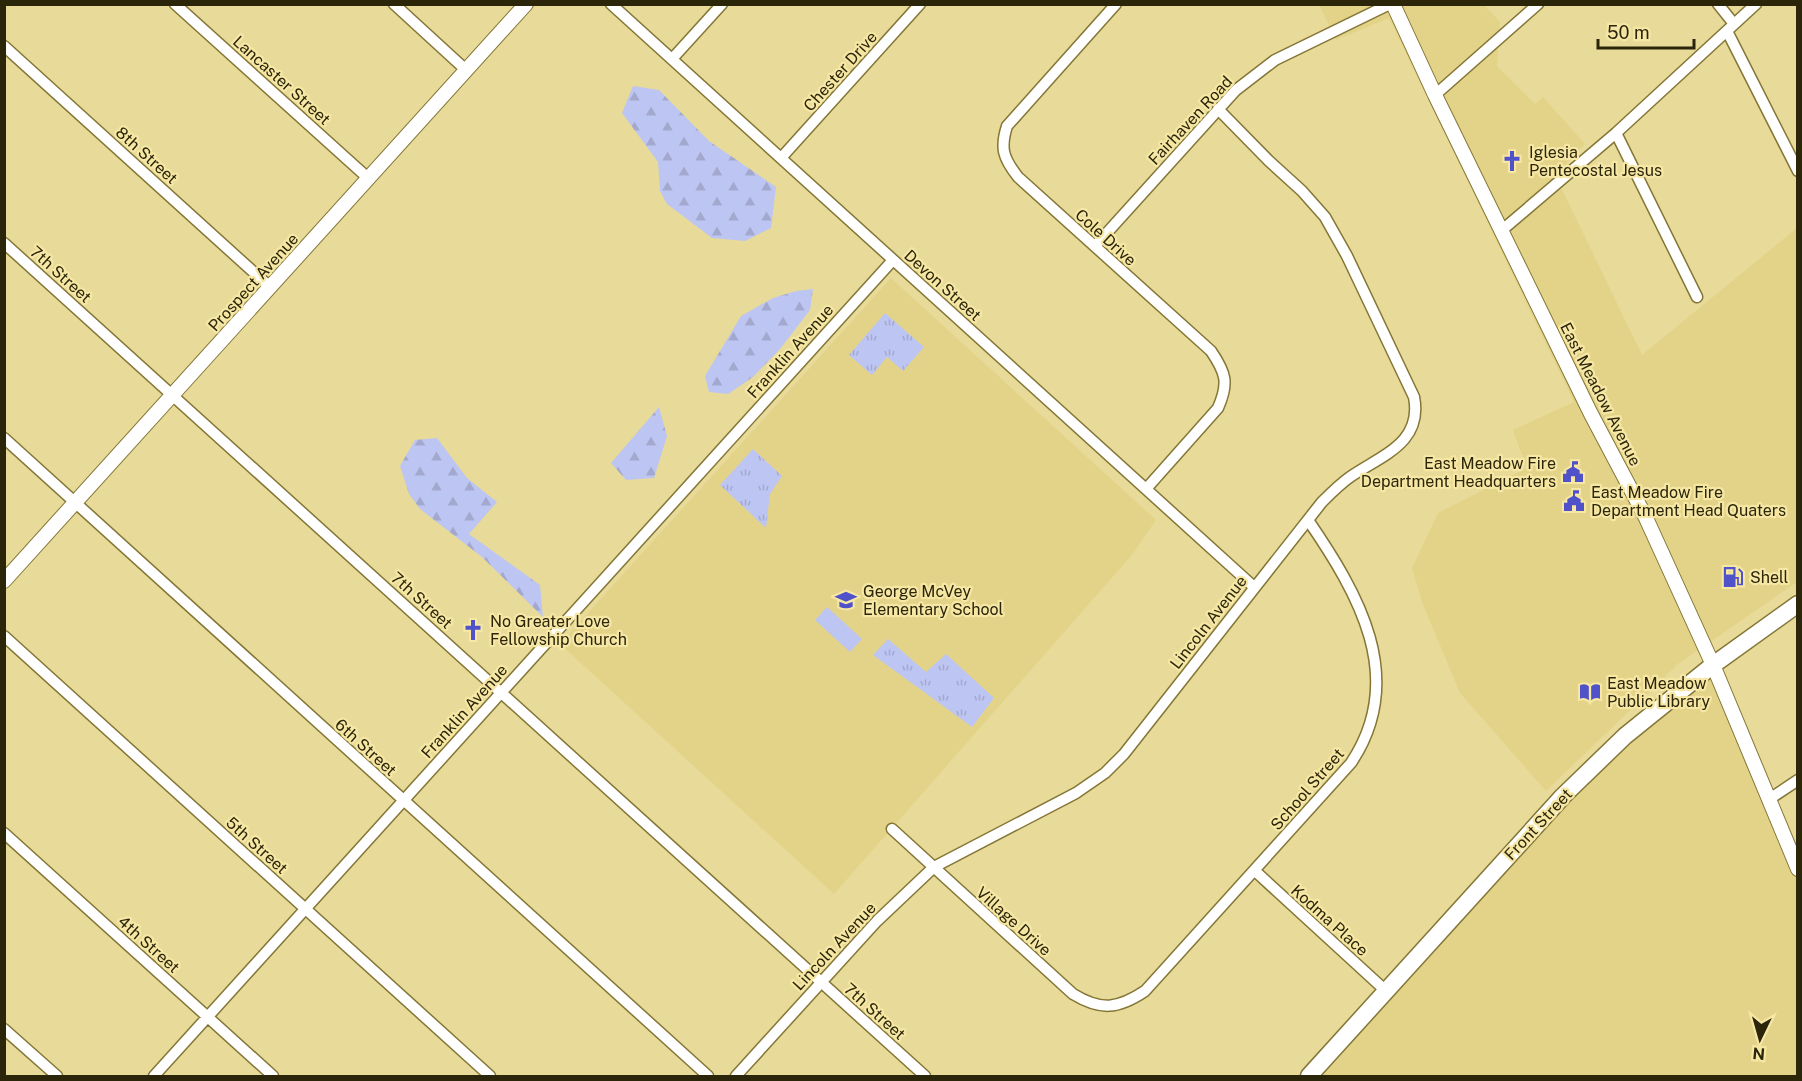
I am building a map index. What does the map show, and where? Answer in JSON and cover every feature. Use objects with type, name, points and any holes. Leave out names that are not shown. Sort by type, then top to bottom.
[{"type":"main road","name":"Front Street","points":[[1309,1077],[1563,795],[1625,736],[1713,665],[1797,604]]},
{"type":"street","name":"Lancaster Street","points":[[175,4],[368,178]]},
{"type":"street","points":[[394,4],[466,70]]},
{"type":"street","name":"Prospect Avenue","points":[[4,581],[526,4]]},
{"type":"street","name":"Devon Street","points":[[611,4],[1254,588]]},
{"type":"street","points":[[672,58],[722,4]]},
{"type":"street","name":"Chester Drive","points":[[781,158],[920,4]]},
{"type":"street","name":"Cole Drive","points":[[1116,4],[1007,126],[1002,143],[1004,154],[1018,177],[1210,351],[1225,375],[1225,392],[1218,408],[1146,489]]},
{"type":"street","name":"Fairhaven Road","points":[[1095,246],[1236,90],[1275,60],[1392,4]]},
{"type":"street","name":"East Meadow Avenue","points":[[1392,4],[1591,414],[1646,518],[1713,665],[1797,870]]},
{"type":"street","points":[[1435,95],[1538,4]]},
{"type":"street","points":[[1718,4],[1731,27],[1797,171]]},
{"type":"street","points":[[1501,231],[1616,133],[1756,4]]},
{"type":"street","name":"8th Street","points":[[4,46],[270,287]]},
{"type":"street","name":"Lincoln Avenue","points":[[736,1077],[877,921],[934,867],[1076,793],[1105,773],[1124,754],[1322,502],[1348,478],[1400,444],[1412,429],[1416,411],[1414,396],[1347,255],[1325,217],[1302,191],[1218,109]]},
{"type":"street","points":[[1616,133],[1698,297]]},
{"type":"street","name":"7th Street","points":[[4,243],[925,1077]]},
{"type":"street","name":"Franklin Avenue","points":[[154,1077],[893,260]]},
{"type":"street","name":"6th Street","points":[[4,438],[708,1077]]},
{"type":"street","name":"School Street","points":[[1129,1002],[1145,991],[1164,972],[1351,763],[1368,729],[1376,698],[1376,660],[1370,631],[1337,563],[1308,520]]},
{"type":"street","name":"5th Street","points":[[4,636],[490,1077]]},
{"type":"street","points":[[1768,800],[1797,780]]},
{"type":"street","name":"Village Drive","points":[[892,829],[1072,994],[1088,1003],[1107,1007],[1129,1002]]},
{"type":"street","name":"4th Street","points":[[4,833],[273,1077]]},
{"type":"street","name":"Kodma Place","points":[[1255,871],[1386,991]]},
{"type":"street","points":[[4,1029],[57,1077]]},
{"type":"shaded area","points":[[1319,5],[1484,5],[1500,22],[1497,66],[1535,104],[1543,97],[1585,144],[1555,175],[1642,355],[1797,228],[1797,582],[1678,664],[1546,791],[1460,693],[1422,602],[1412,568],[1438,513],[1527,468],[1513,430],[1574,402],[1389,18],[1336,40]]},
{"type":"shaded area","name":"George McVey Elementary School","points":[[891,278],[1156,520],[1131,556],[834,894],[560,644]]},
{"type":"shaded area","points":[[1713,665],[1797,869],[1797,1076],[1309,1076],[1563,796]]},
{"type":"green space","points":[[633,86],[659,90],[709,141],[776,187],[771,228],[745,241],[712,238],[667,204],[660,191],[658,162],[622,113]]},
{"type":"green space","points":[[813,289],[810,310],[780,349],[753,377],[728,394],[709,392],[705,376],[741,316],[773,298]]},
{"type":"green space","points":[[885,313],[924,347],[903,371],[887,357],[872,375],[849,355]]},
{"type":"green space","points":[[659,407],[667,436],[654,478],[626,480],[611,463]]},
{"type":"green space","points":[[437,438],[467,478],[497,502],[469,534],[540,585],[543,617],[482,557],[420,509],[409,494],[400,466],[415,440]]},
{"type":"green space","points":[[753,449],[782,476],[770,494],[766,528],[720,485]]},
{"type":"green space","points":[[827,607],[862,639],[850,652],[815,620]]},
{"type":"green space","points":[[888,639],[926,672],[946,654],[994,698],[972,727],[873,655]]},
{"type":"place","name":"Iglesia Pentecostal Jesus","points":[[1512,161]]},
{"type":"place","name":"East Meadow Fire Department Headquarters","points":[[1573,472]]},
{"type":"place","name":"East Meadow Fire Department Head Quaters","points":[[1574,501]]},
{"type":"place","name":"Shell","points":[[1733,577]]},
{"type":"place","name":"George McVey Elementary School","points":[[846,600]]},
{"type":"place","name":"No Greater Love Fellowship Church","points":[[473,630]]},
{"type":"place","name":"East Meadow Public Library","points":[[1590,692]]}]
